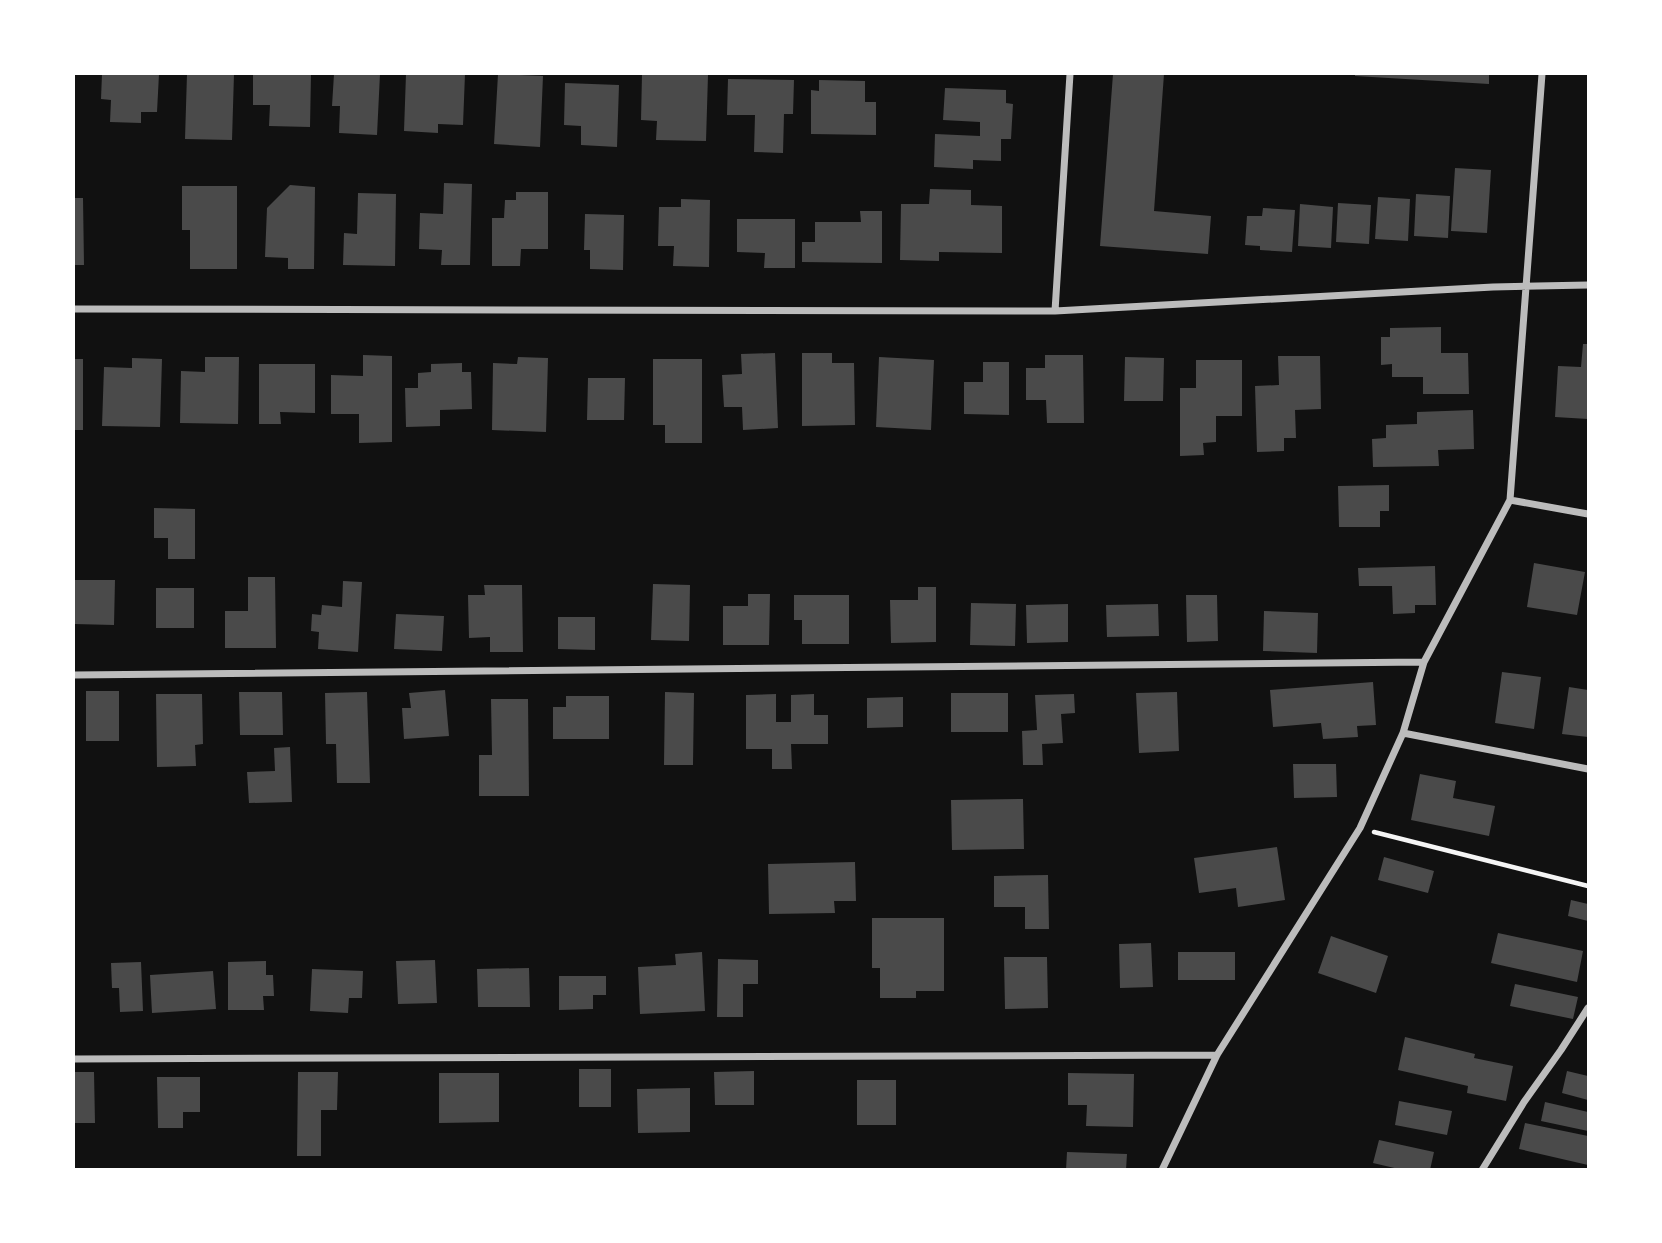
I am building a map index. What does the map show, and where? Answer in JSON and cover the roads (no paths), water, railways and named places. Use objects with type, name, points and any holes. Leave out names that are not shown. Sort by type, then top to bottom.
[{"type":"street","points":[[1055,311],[1070,74]]},
{"type":"street","points":[[1162,1170],[1217,1055],[1360,828],[1403,733],[1424,662],[1510,500],[1542,74]]},
{"type":"street","points":[[74,309],[1055,311],[1588,285]]},
{"type":"street","points":[[1510,500],[1588,514]]},
{"type":"street","points":[[74,676],[1424,662]]},
{"type":"street","points":[[1403,733],[1588,769]]},
{"type":"street","points":[[1482,1170],[1588,1008]]},
{"type":"street","points":[[74,1059],[1217,1055]]}]
